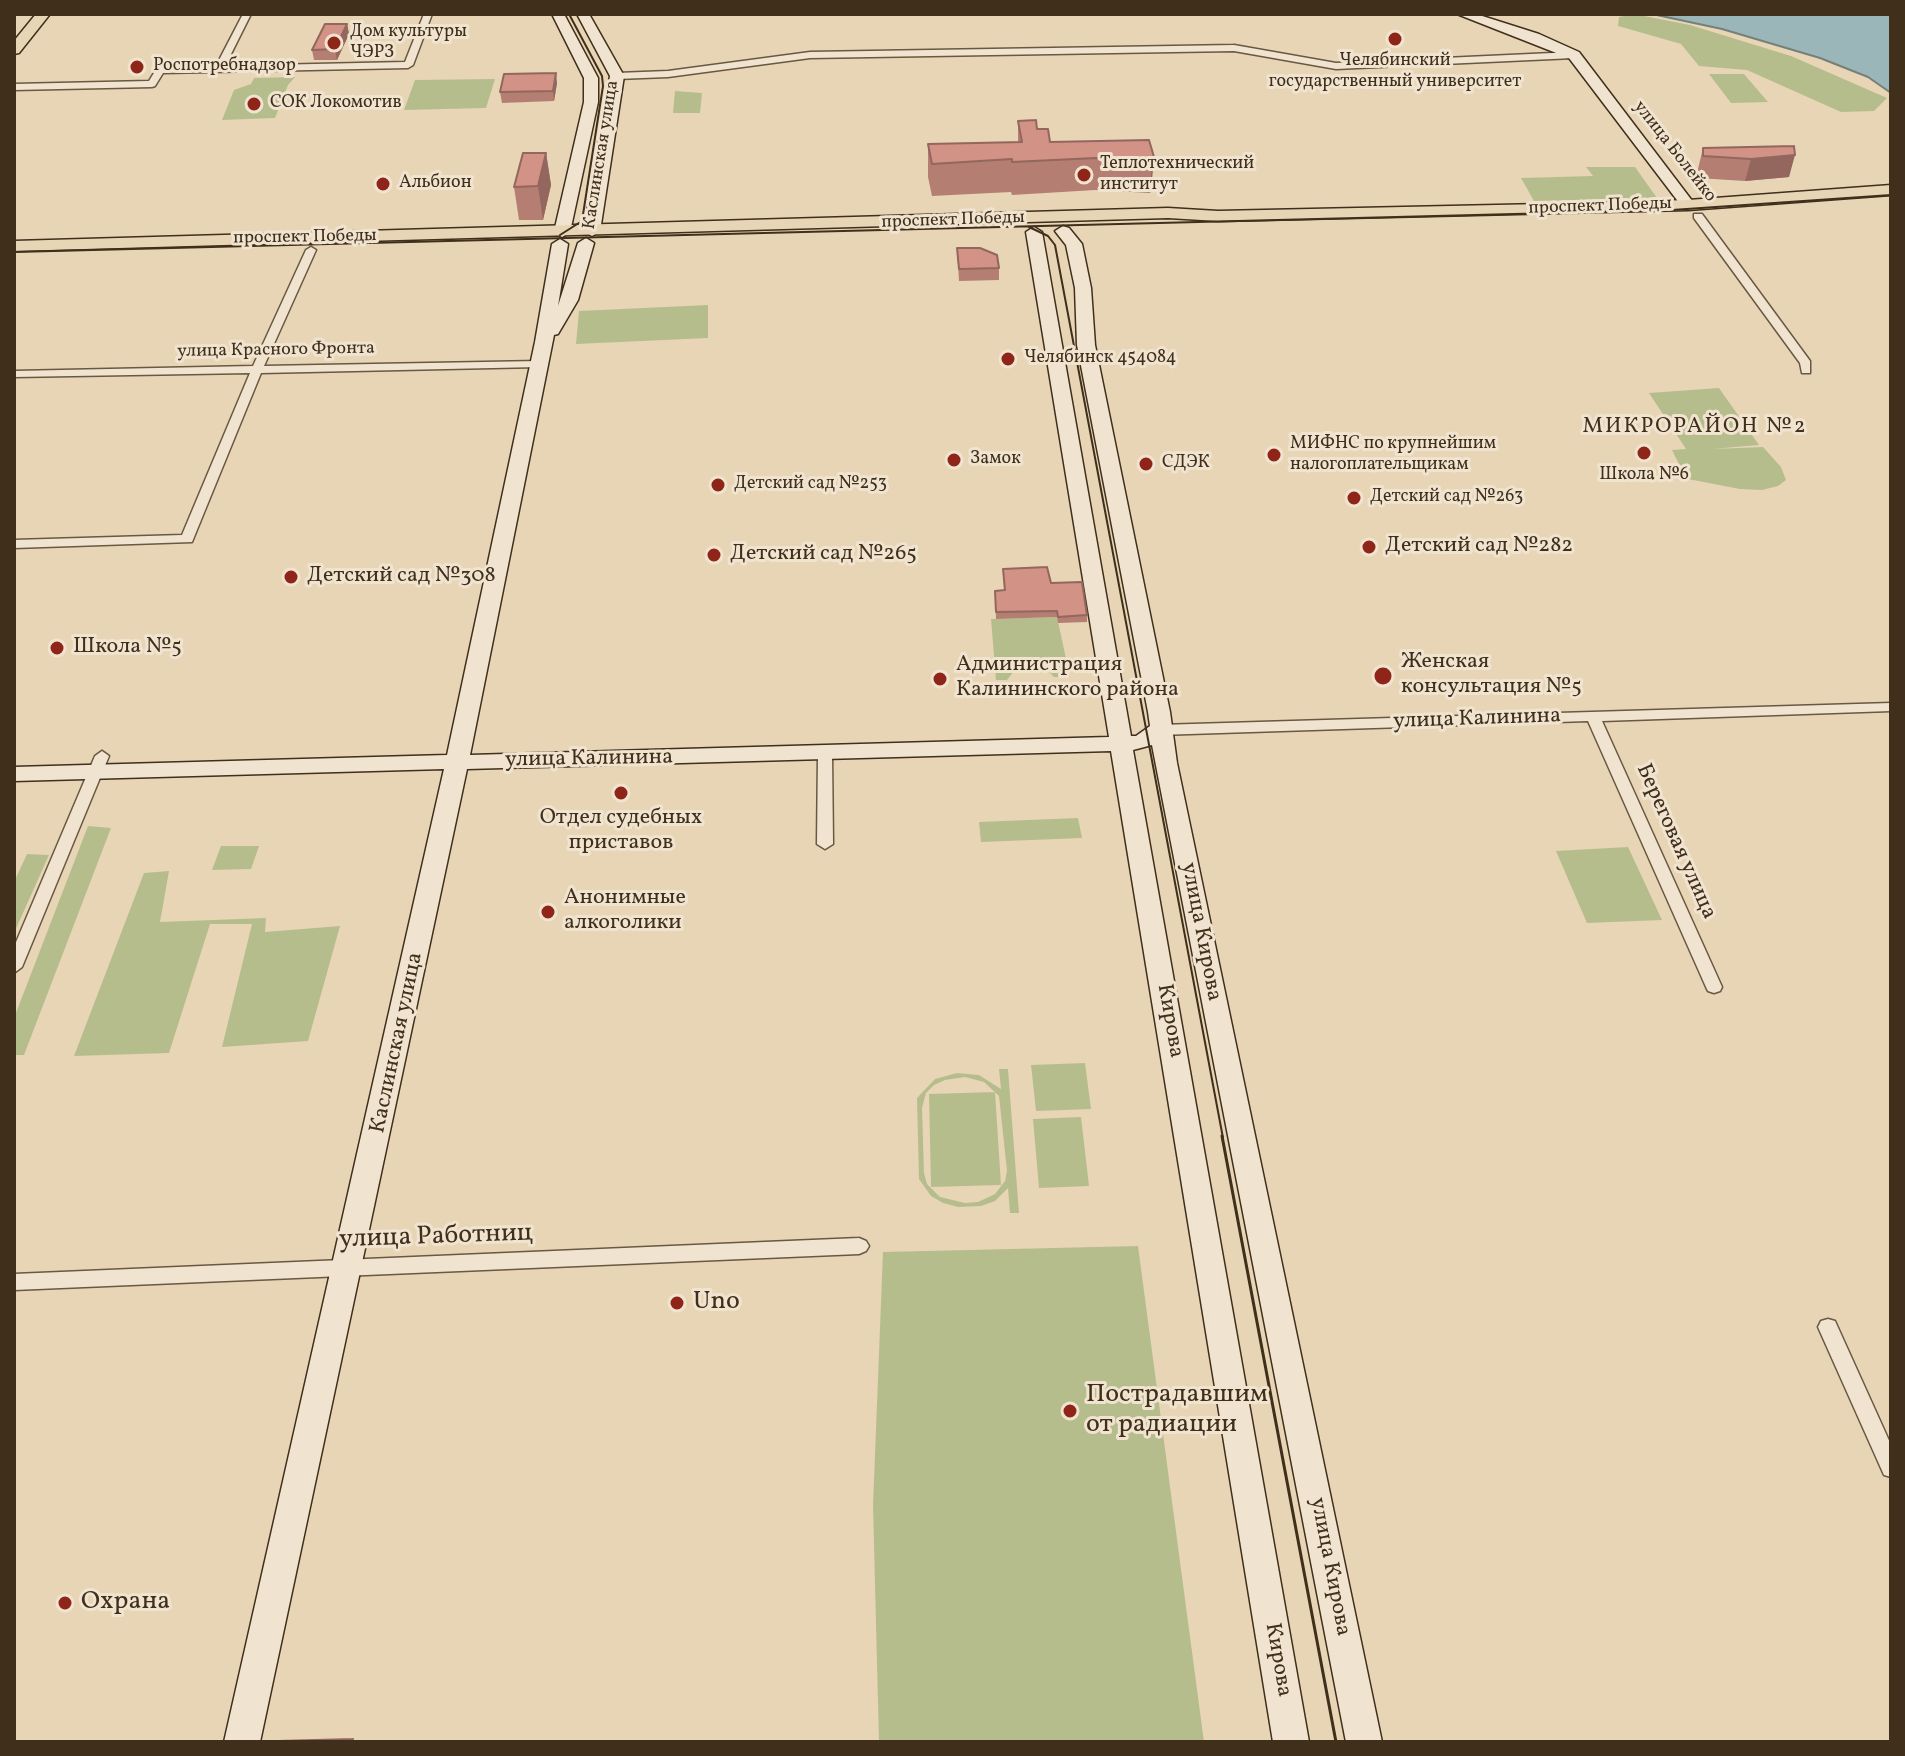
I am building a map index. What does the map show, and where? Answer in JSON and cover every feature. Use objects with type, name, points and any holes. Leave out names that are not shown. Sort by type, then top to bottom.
[{"type":"main road","points":[[14,30],[28,14]]},
{"type":"main road","points":[[14,50],[43,14]]},
{"type":"main road","name":"Каслинская улица","points":[[242,1742],[349,1268],[544,342],[561,238],[591,102],[591,78],[558,14]]},
{"type":"main road","name":"Каслинская улица","points":[[544,342],[570,300],[589,237],[617,76],[583,14]]},
{"type":"main road","name":"улица Болейко","points":[[1463,14],[1534,37],[1574,55],[1693,210]]},
{"type":"main road","name":"проспект Победы","points":[[14,258],[311,250],[1153,214],[1233,216],[1693,210],[1891,190]]},
{"type":"main road","name":"проспект Победы","points":[[589,237],[1034,232],[1891,203]]},
{"type":"main road","points":[[1034,232],[1047,219]]},
{"type":"main road","name":"улица Кирова","points":[[1047,219],[1074,244],[1083,288],[1086,345],[1159,712],[1159,730],[1364,1742]]},
{"type":"main road","name":"Кирова","points":[[1034,232],[1291,1742]]},
{"type":"main road","name":"проспект Победы","points":[[14,246],[561,238]]},
{"type":"main road","name":"улица Калинина","points":[[458,755],[825,754],[1121,737],[1159,730]]},
{"type":"main road","name":"улица Калинина","points":[[14,774],[98,764],[1121,737]]},
{"type":"main road","name":"улица Калинина","points":[[14,758],[98,764]]},
{"type":"street","points":[[219,69],[247,14]]},
{"type":"street","points":[[14,87],[152,84],[160,70],[408,65],[428,14]]},
{"type":"street","points":[[617,76],[668,74],[810,55],[1234,48],[1336,66],[1574,55]]},
{"type":"street","name":"улица Болейко","points":[[1693,210],[1806,363],[1806,371]]},
{"type":"street","points":[[14,544],[187,539],[257,369],[311,250]]},
{"type":"street","name":"улица Красного Фронта","points":[[14,374],[539,364]]},
{"type":"street","name":"улица Калинина","points":[[1159,730],[1891,707]]},
{"type":"street","name":"Береговая улица","points":[[1593,716],[1714,987]]},
{"type":"street","points":[[825,754],[825,844]]},
{"type":"street","points":[[14,967],[98,764]]},
{"type":"street","name":"улица Работниц","points":[[14,1282],[859,1246]]},
{"type":"street","points":[[1828,1327],[1891,1468]]},
{"type":"green space","points":[[1634,14],[1690,25],[1791,56],[1887,98],[1874,111],[1841,112],[1747,70],[1699,66],[1681,44],[1618,26],[1619,17]]},
{"type":"green space","points":[[1709,74],[1744,74],[1768,102],[1731,103]]},
{"type":"green space","name":"СОК Локомотив","points":[[295,77],[288,85],[275,118],[222,120],[234,90],[251,84],[254,78]]},
{"type":"green space","points":[[495,79],[486,108],[404,110],[415,80]]},
{"type":"green space","points":[[675,91],[702,93],[700,113],[673,113]]},
{"type":"green space","points":[[1586,167],[1635,167],[1657,198],[1534,201],[1521,178],[1593,176]]},
{"type":"green space","points":[[708,305],[708,338],[576,344],[579,311]]},
{"type":"green space","points":[[1719,388],[1759,445],[1712,449],[1763,447],[1781,467],[1786,480],[1778,486],[1762,490],[1740,489],[1688,479],[1672,450],[1686,449],[1649,393]]},
{"type":"green space","points":[[1057,617],[1070,677],[1054,677],[1046,669],[1027,665],[1015,670],[1007,680],[996,680],[991,619]]},
{"type":"green space","points":[[1078,818],[1082,838],[981,842],[979,822]]},
{"type":"green space","points":[[88,826],[111,828],[24,1055],[14,1055],[14,1018]]},
{"type":"green space","points":[[221,846],[259,846],[251,869],[212,870]]},
{"type":"green space","points":[[1628,847],[1662,920],[1587,923],[1556,851]]},
{"type":"green space","points":[[27,854],[49,855],[14,933],[14,882]]},
{"type":"green space","points":[[169,871],[160,922],[266,918],[265,932],[340,926],[308,1041],[222,1047],[252,924],[210,924],[169,1053],[74,1056],[144,873]]},
{"type":"green space","points":[[1085,1063],[1091,1109],[1036,1111],[1031,1065]]},
{"type":"green space","points":[[999,1069],[1008,1069],[1019,1213],[1010,1213],[1008,1188],[995,1201],[981,1206],[958,1207],[943,1203],[931,1196],[919,1179],[917,1098],[935,1079],[957,1073],[979,1075],[1001,1089]],"holes":[[[965,1077],[984,1082],[999,1096],[1007,1171],[1005,1181],[995,1194],[978,1202],[965,1203],[940,1197],[927,1184],[924,1173],[922,1108],[926,1093],[945,1080]]]},
{"type":"green space","points":[[995,1092],[1001,1185],[931,1187],[929,1094]]},
{"type":"green space","points":[[1081,1117],[1089,1186],[1039,1188],[1033,1119]]},
{"type":"green space","points":[[1138,1246],[1204,1742],[879,1742],[873,1505],[883,1252]]},
{"type":"water","points":[[1652,14],[1891,14],[1891,93],[1868,77],[1820,58],[1722,29]]},
{"type":"building","points":[[325,24],[347,24],[335,49],[312,50]]},
{"type":"building","points":[[556,73],[553,91],[500,92],[504,74]]},
{"type":"building","points":[[1036,120],[1037,129],[1048,129],[1050,142],[1149,140],[1154,157],[1152,160],[1096,158],[1012,162],[1012,159],[932,164],[928,144],[1022,142],[1018,121]]},
{"type":"building","points":[[1794,146],[1795,155],[1751,159],[1703,156],[1703,148]]},
{"type":"building","points":[[523,153],[546,153],[538,186],[514,187]]},
{"type":"building","points":[[957,248],[980,248],[997,255],[999,268],[959,269]]},
{"type":"building","points":[[1047,567],[1051,583],[1082,582],[1087,615],[1058,617],[1057,611],[996,612],[995,591],[1005,590],[1003,569]]},
{"type":"building","points":[[353,1739],[352,1742],[277,1742],[278,1741]]},
{"type":"tram line","points":[[560,235],[582,221],[603,86],[602,76],[569,14]]},
{"type":"tram line","points":[[14,252],[1672,210],[1891,195]]},
{"type":"tram line","points":[[1029,227],[1048,236],[1055,245],[1223,1138]]},
{"type":"tram line","points":[[1222,1136],[1336,1742]]},
{"type":"place","name":"Челябинский государственный университет","points":[[1395,39]]},
{"type":"place","name":"Дом культуры ЧЭРЗ","points":[[334,43]]},
{"type":"place","name":"Роспотребнадзор","points":[[137,67]]},
{"type":"place","name":"СОК Локомотив","points":[[254,104]]},
{"type":"place","name":"Теплотехнический институт","points":[[1084,175]]},
{"type":"place","name":"Альбион","points":[[383,184]]},
{"type":"place","name":"Челябинск 454084","points":[[1008,359]]},
{"type":"place","name":"Школа №6","points":[[1644,453]]},
{"type":"place","name":"МИФНС по крупнейшим налогоплательщикам","points":[[1274,455]]},
{"type":"place","name":"Замок","points":[[954,460]]},
{"type":"place","name":"СДЭК","points":[[1146,464]]},
{"type":"place","name":"Детский сад №253","points":[[718,485]]},
{"type":"place","name":"Детский сад №263","points":[[1354,498]]},
{"type":"place","name":"Детский сад №282","points":[[1369,547]]},
{"type":"place","name":"Детский сад №265","points":[[714,555]]},
{"type":"place","name":"Детский сад №308","points":[[291,577]]},
{"type":"place","name":"Школа №5","points":[[57,648]]},
{"type":"place","name":"Женская консультация №5","points":[[1383,676]]},
{"type":"place","name":"Администрация Калининского района","points":[[940,679]]},
{"type":"place","name":"Отдел судебных приставов","points":[[621,793]]},
{"type":"place","name":"Анонимные алкоголики","points":[[548,912]]},
{"type":"place","name":"Uno","points":[[677,1303]]},
{"type":"place","name":"Пострадавшим от радиации","points":[[1070,1411]]},
{"type":"place","name":"Охрана","points":[[65,1603]]},
{"type":"district","name":"МИКРОРАЙОН №2","points":[[1695,428]]}]
